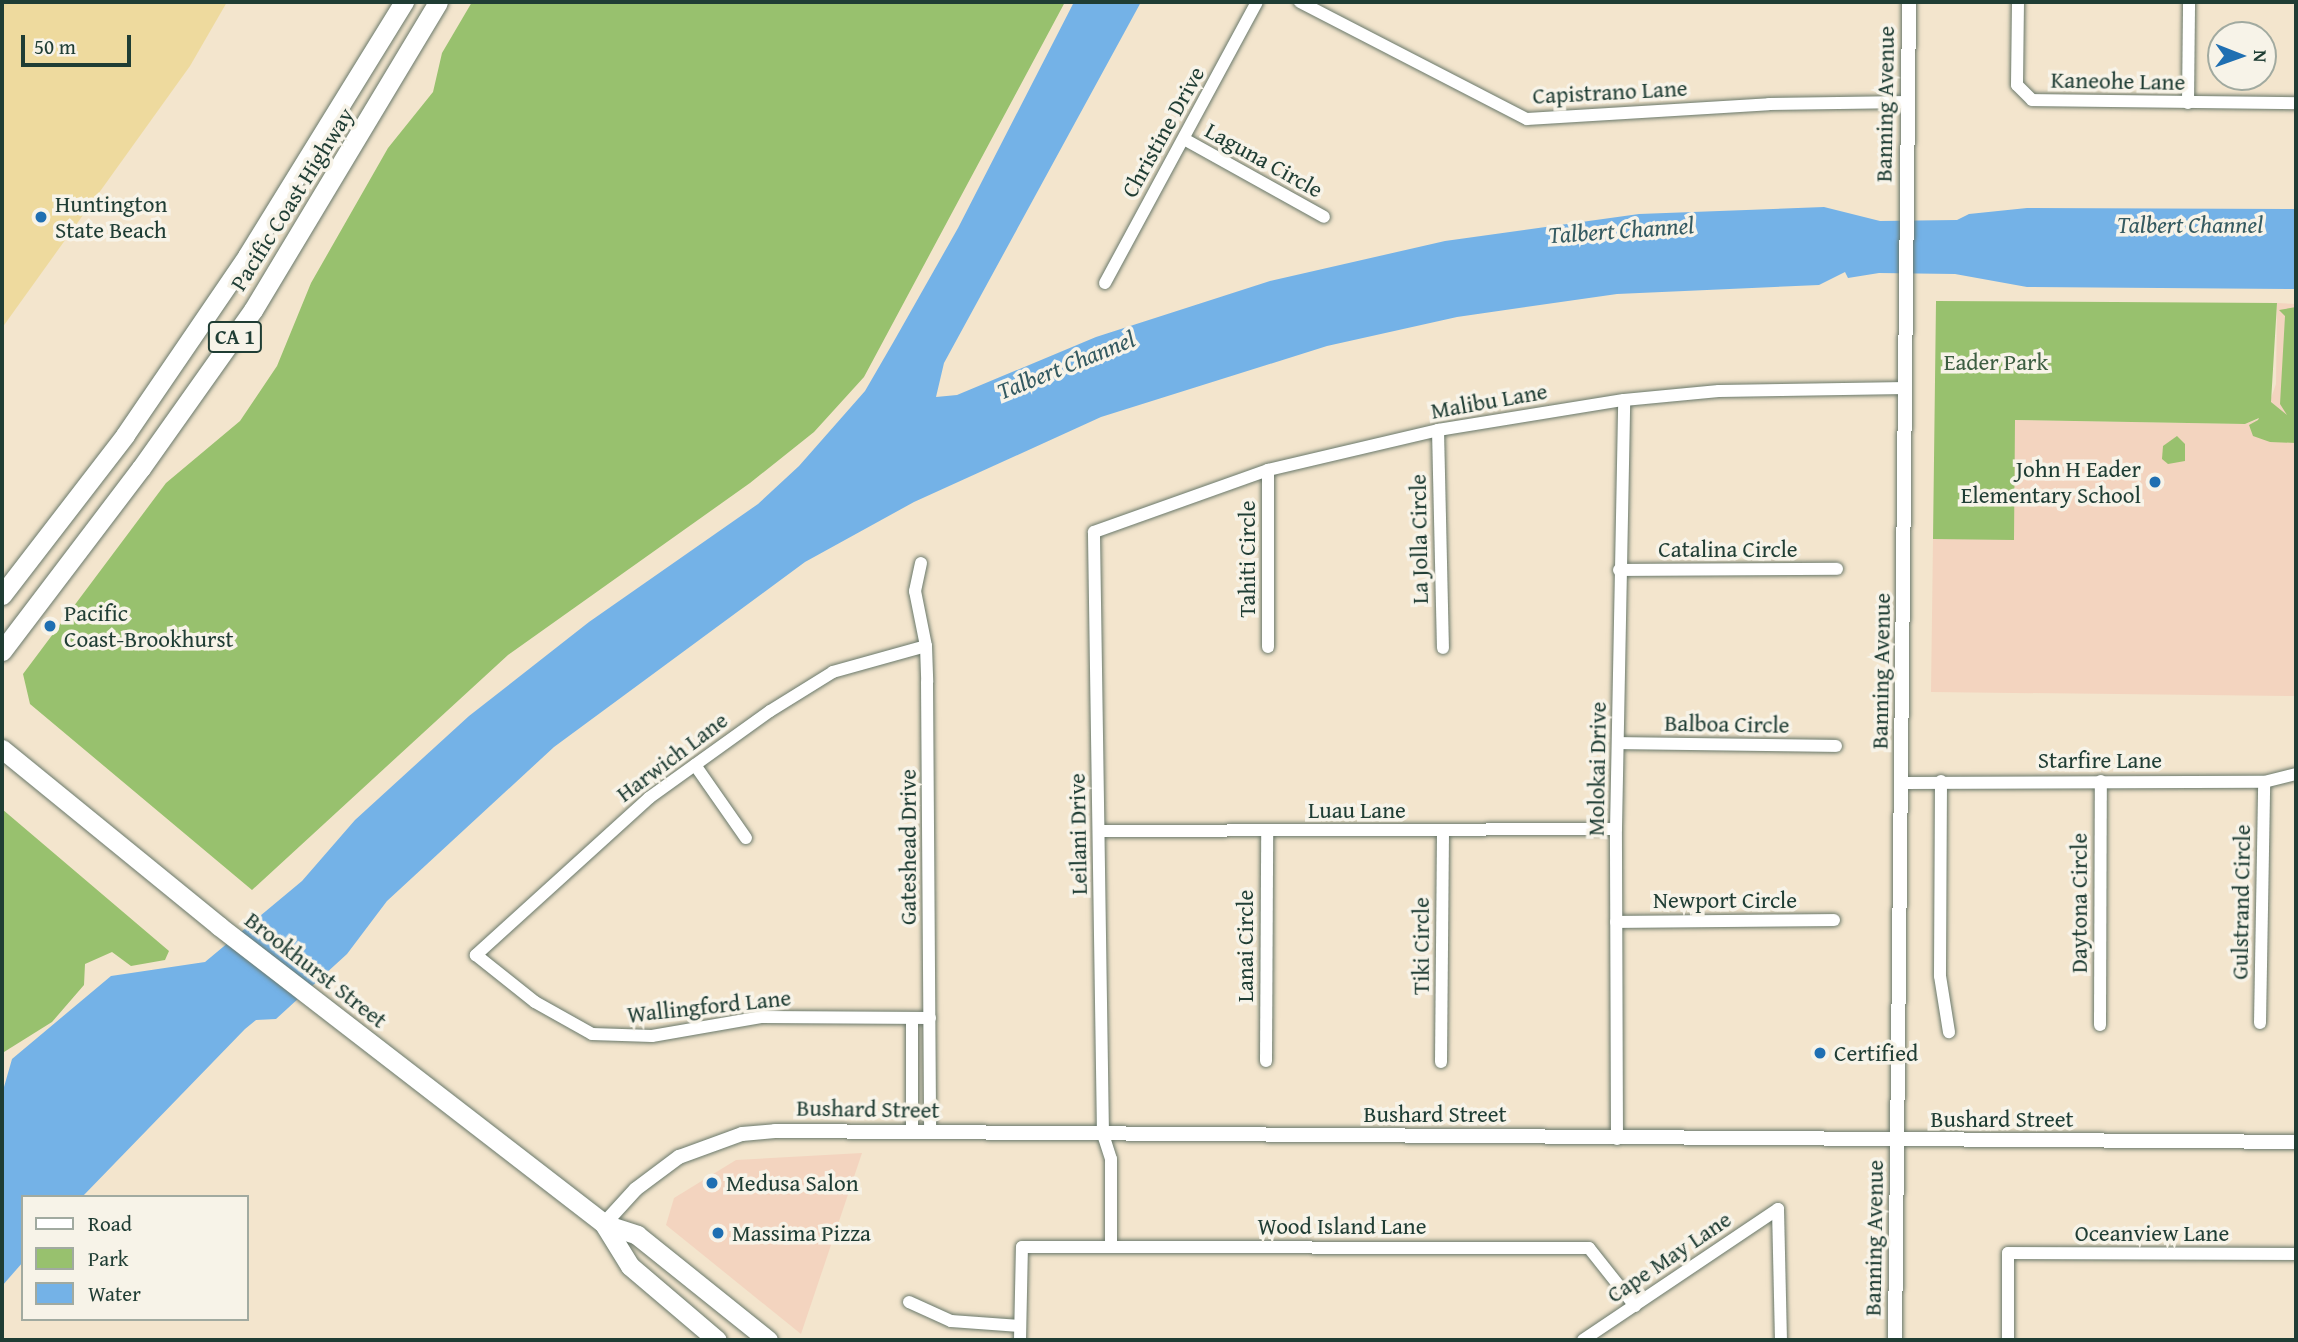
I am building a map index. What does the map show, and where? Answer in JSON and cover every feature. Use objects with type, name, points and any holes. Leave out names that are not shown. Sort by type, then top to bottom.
[{"type":"main road","name":"Pacific Coast Highway","points":[[2,595],[125,435],[247,256],[404,2]]},
{"type":"main road","name":"Pacific Coast Highway","points":[[2,651],[254,310],[438,2]]},
{"type":"main road","name":"Brookhurst Street","points":[[2,749],[219,926],[604,1224],[637,1235],[768,1340]]},
{"type":"main road","name":"Brookhurst Street","points":[[604,1224],[630,1266],[718,1340]]},
{"type":"street","name":"Christine Drive","points":[[1105,283],[1257,2]]},
{"type":"street","name":"Capistrano Lane","points":[[1300,2],[1527,118],[1769,104],[1908,102]]},
{"type":"street","name":"Banning Avenue","points":[[1895,1340],[1903,783],[1909,2]]},
{"type":"street","name":"Kaneohe Lane","points":[[2018,2],[2017,85],[2024,96],[2032,100],[2296,103]]},
{"type":"street","points":[[2188,103],[2189,2]]},
{"type":"street","name":"Laguna Circle","points":[[1184,139],[1324,217]]},
{"type":"street","name":"Malibu Lane","points":[[1094,533],[1268,470],[1438,430],[1624,400],[1719,391],[1906,388]]},
{"type":"street","name":"Molokai Drive","points":[[1617,1139],[1616,830],[1624,400]]},
{"type":"street","name":"La Jolla Circle","points":[[1438,430],[1443,648]]},
{"type":"street","name":"Tahiti Circle","points":[[1268,470],[1268,647]]},
{"type":"street","name":"Leilani Drive","points":[[1094,533],[1103,1135],[1111,1159],[1111,1246]]},
{"type":"street","name":"Gateshead Drive","points":[[921,563],[915,591],[926,646],[930,1133]]},
{"type":"street","name":"Catalina Circle","points":[[1619,570],[1837,569]]},
{"type":"street","name":"Harwich Lane","points":[[476,954],[593,846],[695,765],[833,672],[926,646]]},
{"type":"street","name":"Balboa Circle","points":[[1619,743],[1836,746]]},
{"type":"street","points":[[695,765],[746,838]]},
{"type":"street","name":"Starfire Lane","points":[[1903,783],[2264,782],[2296,775]]},
{"type":"street","points":[[1941,781],[1940,976],[1949,1032]]},
{"type":"street","name":"Daytona Circle","points":[[2100,1025],[2101,781]]},
{"type":"street","name":"Gulstrand Circle","points":[[2260,1023],[2264,782]]},
{"type":"street","name":"Luau Lane","points":[[1099,831],[1616,830]]},
{"type":"street","name":"Tiki Circle","points":[[1441,1062],[1443,831]]},
{"type":"street","name":"Lanai Circle","points":[[1266,832],[1266,1061]]},
{"type":"street","name":"Newport Circle","points":[[1616,922],[1834,920]]},
{"type":"street","name":"Wallingford Lane","points":[[476,954],[535,1002],[592,1034],[652,1036],[762,1017],[930,1018]]},
{"type":"street","points":[[912,1018],[912,1132]]},
{"type":"street","name":"Bushard Street","points":[[604,1224],[636,1188],[679,1157],[711,1143],[775,1131],[2296,1142]]},
{"type":"street","name":"Cape May Lane","points":[[1583,1340],[1778,1209],[1781,1340]]},
{"type":"street","name":"Wood Island Lane","points":[[1020,1326],[1022,1247],[1589,1248],[1635,1306]]},
{"type":"street","name":"Oceanview Lane","points":[[2008,1340],[2008,1253],[2296,1254]]},
{"type":"street","points":[[909,1302],[951,1321],[1020,1326],[1020,1340]]},
{"type":"shaded area","name":"John H Eader Elementary School","points":[[2277,303],[2296,304],[2296,696],[1931,692],[1933,539],[2014,539],[2014,420],[2245,424],[2258,419],[2266,412],[2276,384]]},
{"type":"shaded area","points":[[862,1153],[801,1334],[666,1225],[674,1198],[736,1160]]},
{"type":"green space","points":[[472,2],[1065,2],[864,377],[814,432],[750,483],[508,655],[252,890],[30,704],[23,674],[166,483],[240,421],[277,366],[311,283],[388,148],[433,92],[442,53]]},
{"type":"green space","name":"Eader Park","points":[[1936,301],[2277,303],[2271,402],[2287,415],[2280,404],[2285,316],[2279,310],[2296,307],[2296,443],[2270,442],[2253,436],[2249,425],[2259,418],[2245,424],[2015,420],[2014,540],[1933,539]]},
{"type":"green space","points":[[2177,436],[2185,444],[2185,461],[2168,464],[2162,459],[2163,446]]},
{"type":"green space","points":[[2,809],[169,951],[165,960],[131,966],[112,952],[85,964],[84,985],[52,1022],[4,1052],[2,1060]]},
{"type":"sand","name":"Huntington State Beach","points":[[2,2],[227,2],[190,66],[2,328]]},
{"type":"water","name":"Talbert Channel","points":[[1074,2],[1141,2],[944,363],[936,397],[957,395],[1096,337],[1270,281],[1445,241],[1639,214],[1824,207],[1880,221],[1957,220],[1969,214],[2027,208],[2296,209],[2296,289],[2027,287],[1955,274],[1879,273],[1848,278],[1845,272],[1819,285],[1617,294],[1457,317],[1327,346],[1101,417],[914,502],[805,562],[554,747],[387,901],[347,954],[276,1019],[256,1020],[245,1029],[84,1195],[21,1195],[21,1264],[2,1286],[2,1094],[12,1059],[111,976],[205,962],[302,881],[355,820],[469,716],[589,622],[758,504],[799,466],[865,391],[958,228]]},
{"type":"place","name":"Huntington State Beach","points":[[41,217]]},
{"type":"place","name":"John H Eader Elementary School","points":[[2155,482]]},
{"type":"place","name":"Pacific Coast-Brookhurst","points":[[50,626]]},
{"type":"place","name":"Certified","points":[[1820,1053]]},
{"type":"place","name":"Medusa Salon","points":[[712,1183]]},
{"type":"place","name":"Massima Pizza","points":[[718,1233]]}]
